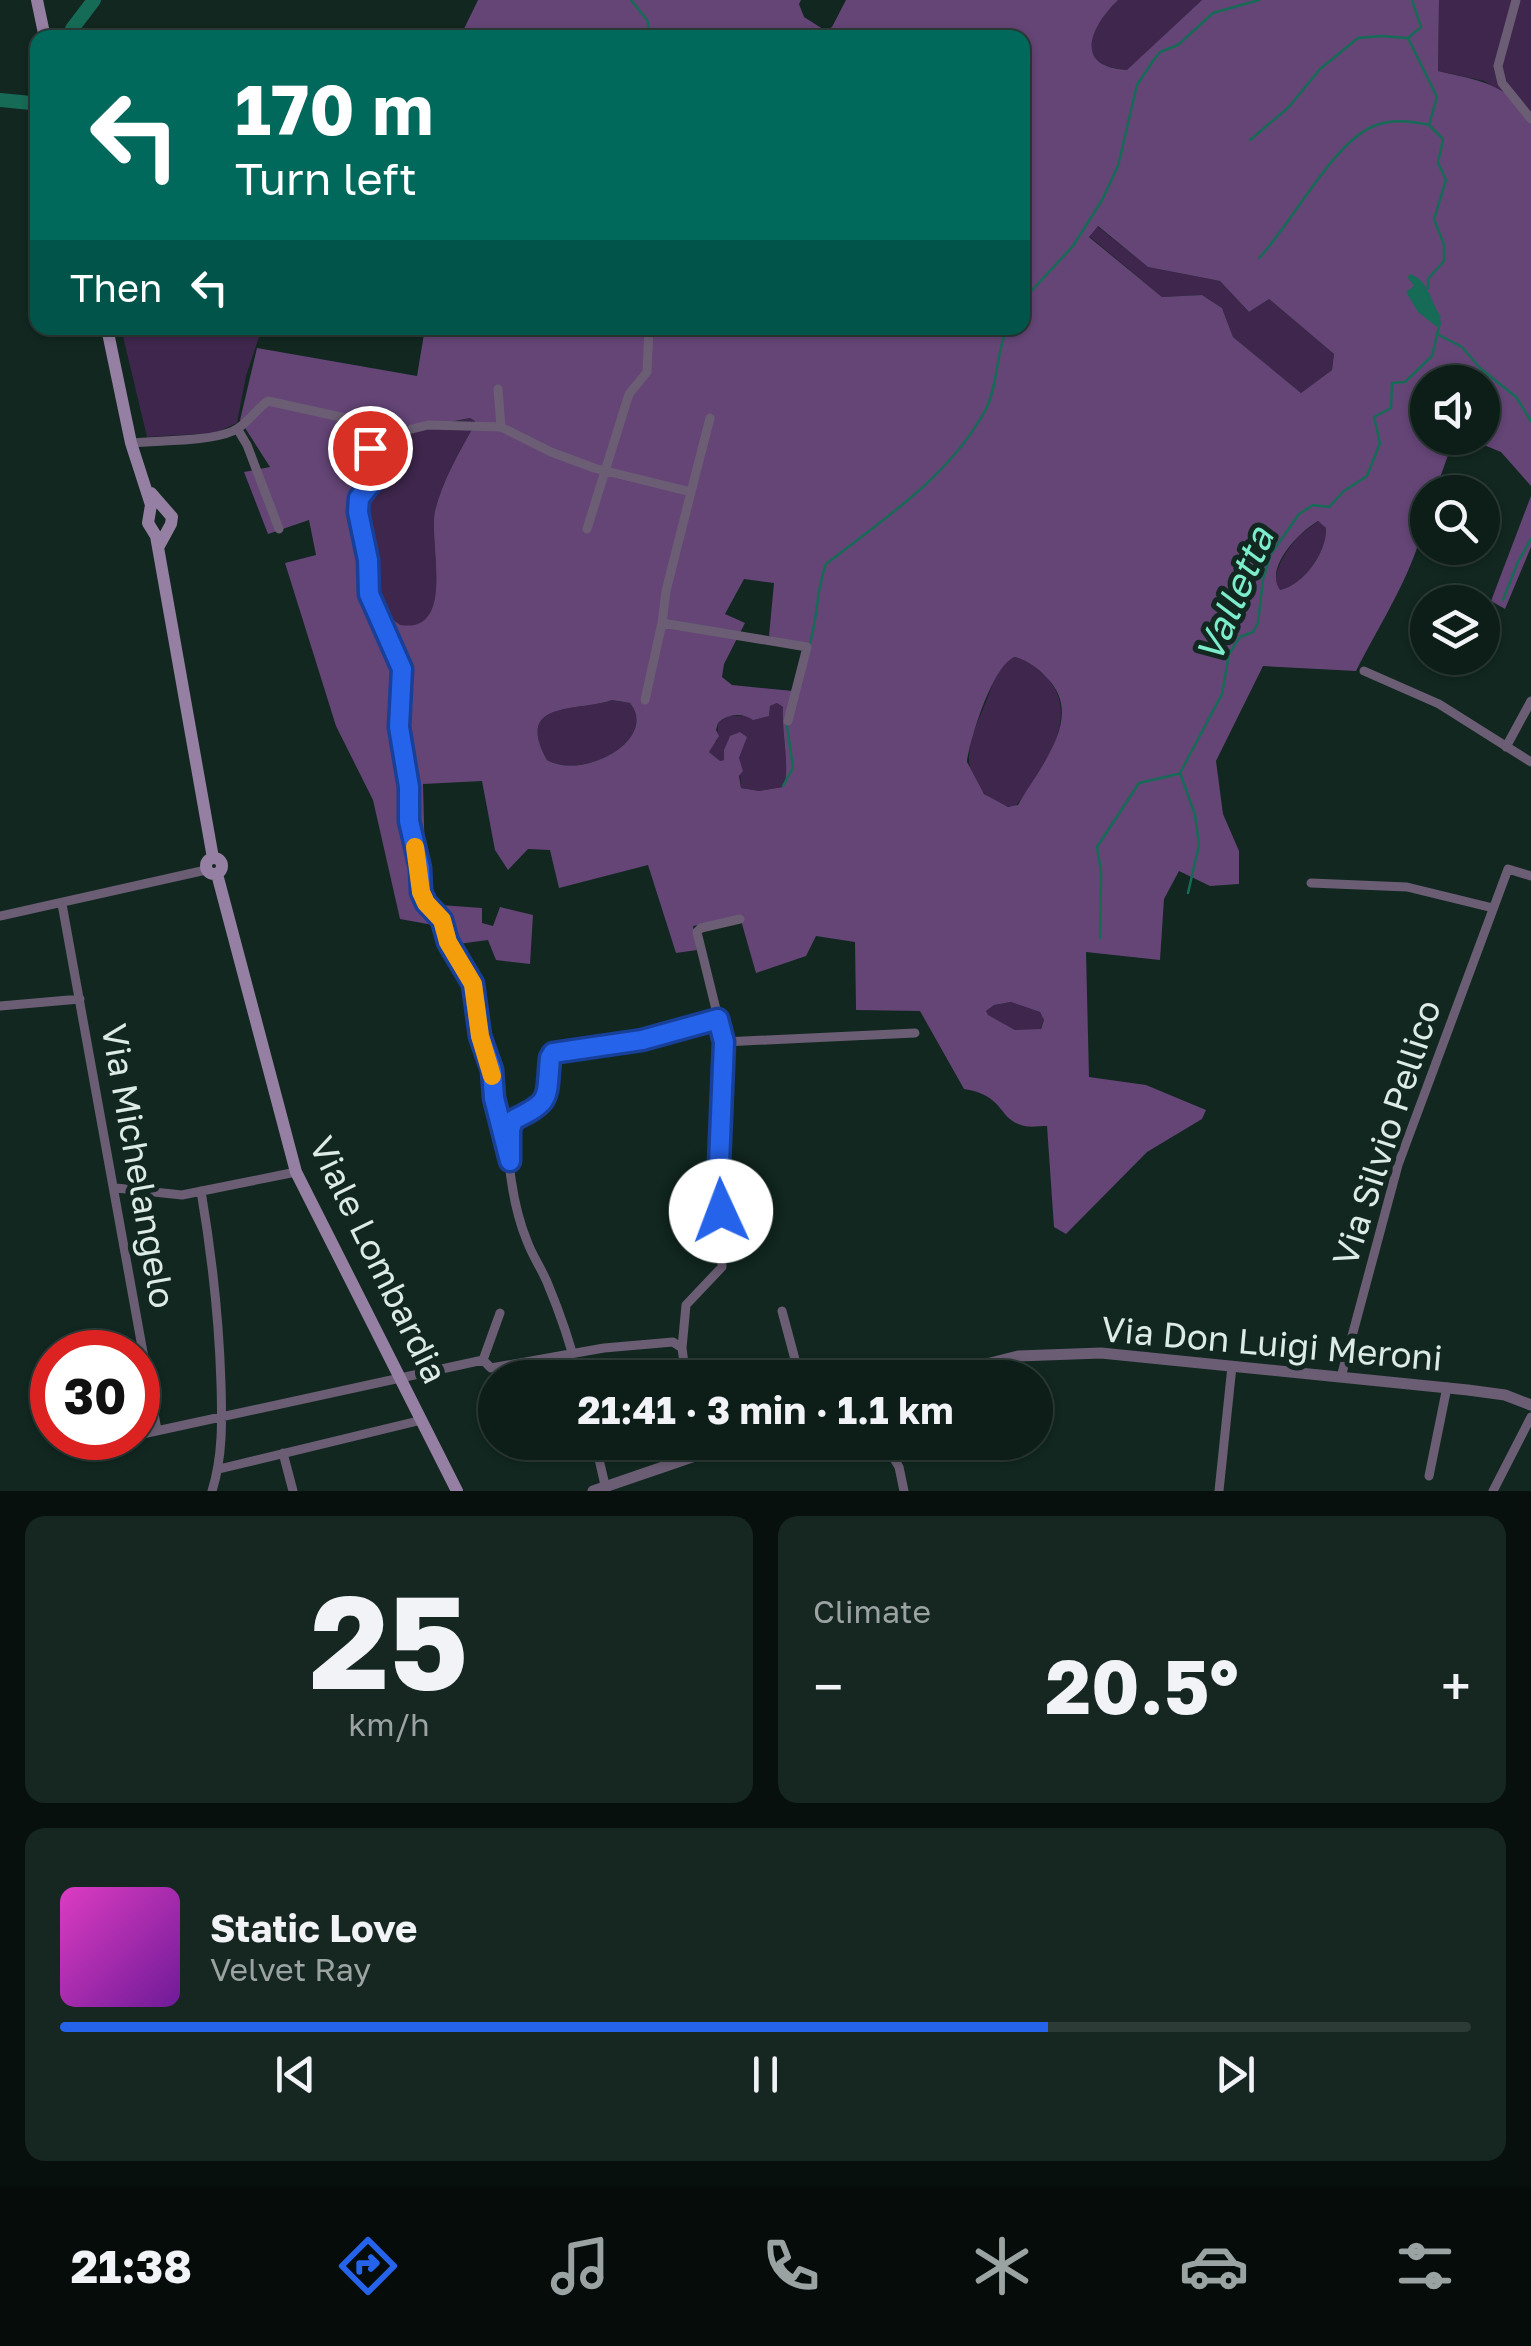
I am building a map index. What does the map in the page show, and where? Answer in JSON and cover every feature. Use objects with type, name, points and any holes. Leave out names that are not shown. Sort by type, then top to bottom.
[{"type":"main road","points":[[37,0],[43,30]]},
{"type":"main road","points":[[109,335],[132,443],[156,510],[172,517],[160,531],[148,522],[156,510]]},
{"type":"main road","name":"Viale Lombardia","points":[[160,531],[158,553],[212,868],[296,1172],[457,1491]]},
{"type":"street","points":[[1516,0],[1498,66],[1502,83],[1531,119]]},
{"type":"street","points":[[586,529],[629,394],[647,372],[649,335]]},
{"type":"street","points":[[498,388],[501,427]]},
{"type":"street","points":[[132,443],[238,430],[253,410],[268,401],[404,431],[428,424],[501,427],[551,452],[691,492]]},
{"type":"street","points":[[646,700],[666,591],[710,418]]},
{"type":"street","points":[[378,425],[370,448],[374,480],[359,498],[358,512],[368,560],[369,594],[402,669],[399,727],[419,880],[426,903],[442,920],[448,942],[473,984],[480,1036],[492,1070],[518,1215],[575,1360]]},
{"type":"street","points":[[238,430],[279,529]]},
{"type":"street","points":[[662,622],[807,647],[788,721]]},
{"type":"street","points":[[1364,671],[1439,704],[1531,762]]},
{"type":"street","points":[[1506,748],[1531,701]]},
{"type":"street","points":[[0,916],[212,868]]},
{"type":"street","name":"Via Silvio Pellico","points":[[1341,1377],[1398,1165],[1508,869],[1531,876]]},
{"type":"street","points":[[1311,884],[1407,888],[1494,908]]},
{"type":"street","name":"Via Michelangelo","points":[[62,904],[140,1330]]},
{"type":"street","points":[[684,1360],[686,1306],[722,1267],[719,1164],[724,1042],[697,932],[740,919]]},
{"type":"street","points":[[0,1006],[80,1000]]},
{"type":"street","points":[[510,1161],[513,1120],[546,1100],[553,1053],[642,1040],[718,1019]]},
{"type":"street","points":[[724,1042],[914,1032]]},
{"type":"street","points":[[116,1188],[182,1195],[296,1172]]},
{"type":"street","points":[[200,1192],[214,1264],[222,1417],[220,1469],[212,1491]]},
{"type":"street","points":[[782,1311],[795,1360]]},
{"type":"street","points":[[483,1360],[500,1313]]},
{"type":"street","points":[[542,1360],[648,1344],[673,1342],[682,1348]]},
{"type":"street","name":"Via Don Luigi Meroni","points":[[1001,1360],[1100,1353],[1447,1388],[1505,1396],[1531,1405]]},
{"type":"street","points":[[160,1429],[478,1361]]},
{"type":"street","points":[[1219,1491],[1232,1366]]},
{"type":"street","points":[[1430,1476],[1447,1388]]},
{"type":"street","points":[[1493,1491],[1531,1417]]},
{"type":"street","points":[[220,1469],[422,1420]]},
{"type":"street","points":[[283,1453],[294,1491]]},
{"type":"street","points":[[596,1460],[599,1488],[624,1486],[676,1460]]},
{"type":"street","points":[[894,1460],[904,1491]]},
{"type":"shaded area","points":[[478,0],[801,0],[804,17],[824,30],[463,30]]},
{"type":"shaded area","points":[[846,0],[1118,0],[1094,33],[1093,53],[1110,67],[1127,70],[1202,0],[1439,0],[1438,71],[1488,84],[1531,113],[1531,486],[1500,452],[1500,365],[1410,365],[1410,455],[1448,455],[1441,475],[1410,475],[1411,565],[1356,671],[1263,666],[1216,761],[1223,814],[1239,851],[1239,884],[1210,886],[1179,871],[1164,899],[1160,960],[1086,952],[1089,1077],[1146,1085],[1206,1110],[1202,1119],[1147,1152],[1066,1234],[1054,1227],[1047,1126],[1030,1127],[1014,1122],[987,1096],[964,1089],[920,1011],[856,1010],[855,942],[816,936],[806,956],[756,973],[740,917],[693,926],[697,950],[676,953],[648,865],[559,888],[550,850],[528,849],[508,870],[495,850],[482,781],[423,784],[426,904],[482,908],[482,923],[493,926],[500,907],[533,915],[530,964],[496,960],[488,940],[451,945],[433,925],[400,919],[373,800],[336,726],[285,563],[316,555],[309,520],[268,534],[244,472],[270,467],[240,420],[257,348],[417,376],[424,335],[1030,335],[1030,30],[828,30]],"holes":[[[1098,226],[1148,267],[1220,281],[1249,312],[1269,299],[1334,354],[1332,370],[1301,393],[1233,337],[1222,308],[1202,295],[1162,297],[1089,237]],[[470,418],[475,421],[474,426],[446,478],[435,511],[434,601],[429,615],[418,624],[400,625],[387,612],[373,584],[358,502],[374,494],[381,484],[381,466],[375,449],[380,432],[400,425],[425,427]],[[1318,521],[1326,528],[1323,547],[1312,566],[1297,582],[1280,590],[1277,571],[1286,551]],[[744,579],[774,583],[769,636],[805,650],[793,691],[732,685],[722,677],[724,664],[745,623],[725,614]],[[1015,657],[1047,678],[1058,693],[1062,709],[1055,743],[1018,805],[1008,807],[984,794],[967,762],[991,687]],[[612,700],[630,703],[636,717],[634,730],[613,753],[580,765],[547,760],[538,727],[544,717]],[[777,703],[783,707],[783,787],[759,791],[741,788],[739,776],[743,771],[739,758],[747,737],[740,732],[730,736],[724,760],[720,761],[709,752],[719,736],[718,723],[735,715],[753,720],[769,716],[770,706]],[[1011,1002],[1040,1012],[1044,1020],[1041,1029],[1015,1030],[986,1011]]]},
{"type":"shaded area","points":[[1118,0],[1202,0],[1128,70],[1110,67],[1093,53],[1094,33]]},
{"type":"shaded area","points":[[1439,0],[1531,0],[1531,113],[1484,81],[1438,71]]},
{"type":"shaded area","points":[[1097,226],[1148,267],[1220,281],[1249,312],[1269,299],[1334,354],[1332,370],[1301,393],[1233,337],[1222,308],[1202,295],[1162,297],[1089,236]]},
{"type":"shaded area","points":[[1409,274],[1421,281],[1428,292],[1441,317],[1437,327],[1418,312],[1406,292],[1414,286]]},
{"type":"shaded area","points":[[123,335],[260,335],[246,376],[237,423],[215,433],[147,437]]},
{"type":"shaded area","points":[[470,418],[475,421],[474,426],[446,478],[435,511],[436,583],[429,616],[418,625],[400,626],[375,598],[358,501],[370,496],[381,466],[375,440],[392,427]]},
{"type":"shaded area","points":[[1531,496],[1531,547],[1505,609],[1500,606],[1497,585]]},
{"type":"shaded area","points":[[1319,521],[1326,528],[1318,557],[1297,582],[1280,590],[1275,585],[1276,575],[1284,557],[1296,540]]},
{"type":"shaded area","points":[[1011,657],[1025,660],[1044,675],[1056,690],[1061,707],[1060,724],[1047,760],[1015,807],[996,802],[980,789],[973,778],[969,756],[973,733],[994,681]]},
{"type":"shaded area","points":[[612,700],[630,703],[636,717],[626,742],[597,761],[580,765],[547,760],[538,727],[544,717]]},
{"type":"shaded area","points":[[777,703],[783,707],[783,787],[759,791],[741,788],[739,758],[746,737],[729,738],[724,760],[720,761],[709,752],[710,745],[717,741],[718,723],[728,716],[769,716],[770,706]]},
{"type":"shaded area","points":[[1011,1002],[1040,1012],[1044,1020],[1040,1030],[1015,1030],[987,1015],[986,1011],[994,1005]]},
{"type":"waterway","points":[[72,30],[94,0]]},
{"type":"waterway","points":[[631,0],[647,20],[650,30]]},
{"type":"waterway","points":[[1030,292],[1073,246],[1102,200],[1118,166],[1137,85],[1160,52],[1178,45],[1213,13],[1259,0]]},
{"type":"waterway","name":"Valletta","points":[[1412,0],[1421,27],[1408,38],[1437,97],[1429,125],[1443,139],[1438,163],[1446,180],[1434,219],[1444,245],[1444,261],[1428,279],[1428,288]]},
{"type":"waterway","points":[[1250,140],[1288,108],[1320,69],[1358,38],[1407,38]]},
{"type":"waterway","points":[[0,100],[30,103]]},
{"type":"waterway","points":[[1259,258],[1328,166],[1359,135],[1387,122],[1429,125]]},
{"type":"waterway","name":"Valletta","points":[[1188,893],[1199,845],[1195,815],[1180,773],[1222,694],[1229,654],[1240,637],[1253,632],[1258,623],[1263,579],[1271,554],[1299,514],[1313,505],[1329,507],[1367,476],[1380,443],[1374,417],[1391,408],[1392,383],[1405,382],[1432,356],[1440,322]]},
{"type":"waterway","points":[[809,646],[826,564],[915,494],[954,455],[990,400],[1005,335]]},
{"type":"waterway","points":[[1439,335],[1462,347],[1480,368],[1516,397],[1531,421]]},
{"type":"waterway","points":[[1503,600],[1531,539]]},
{"type":"waterway","points":[[783,786],[793,768],[787,726]]},
{"type":"waterway","points":[[1100,938],[1101,872],[1097,847],[1139,783],[1178,774]]},
{"type":"slow traffic","points":[[415,847],[421,892],[442,920],[448,942],[473,984],[476,1018],[492,1076]]},
{"type":"route","points":[[370,448],[374,480],[359,498],[358,512],[368,560],[369,594],[387,630],[404,681],[399,727],[421,892],[442,920],[448,942],[473,984],[476,1018],[492,1070],[494,1098],[510,1161],[513,1120],[546,1100],[553,1053],[642,1040],[718,1019],[724,1042],[721,1211]]}]
